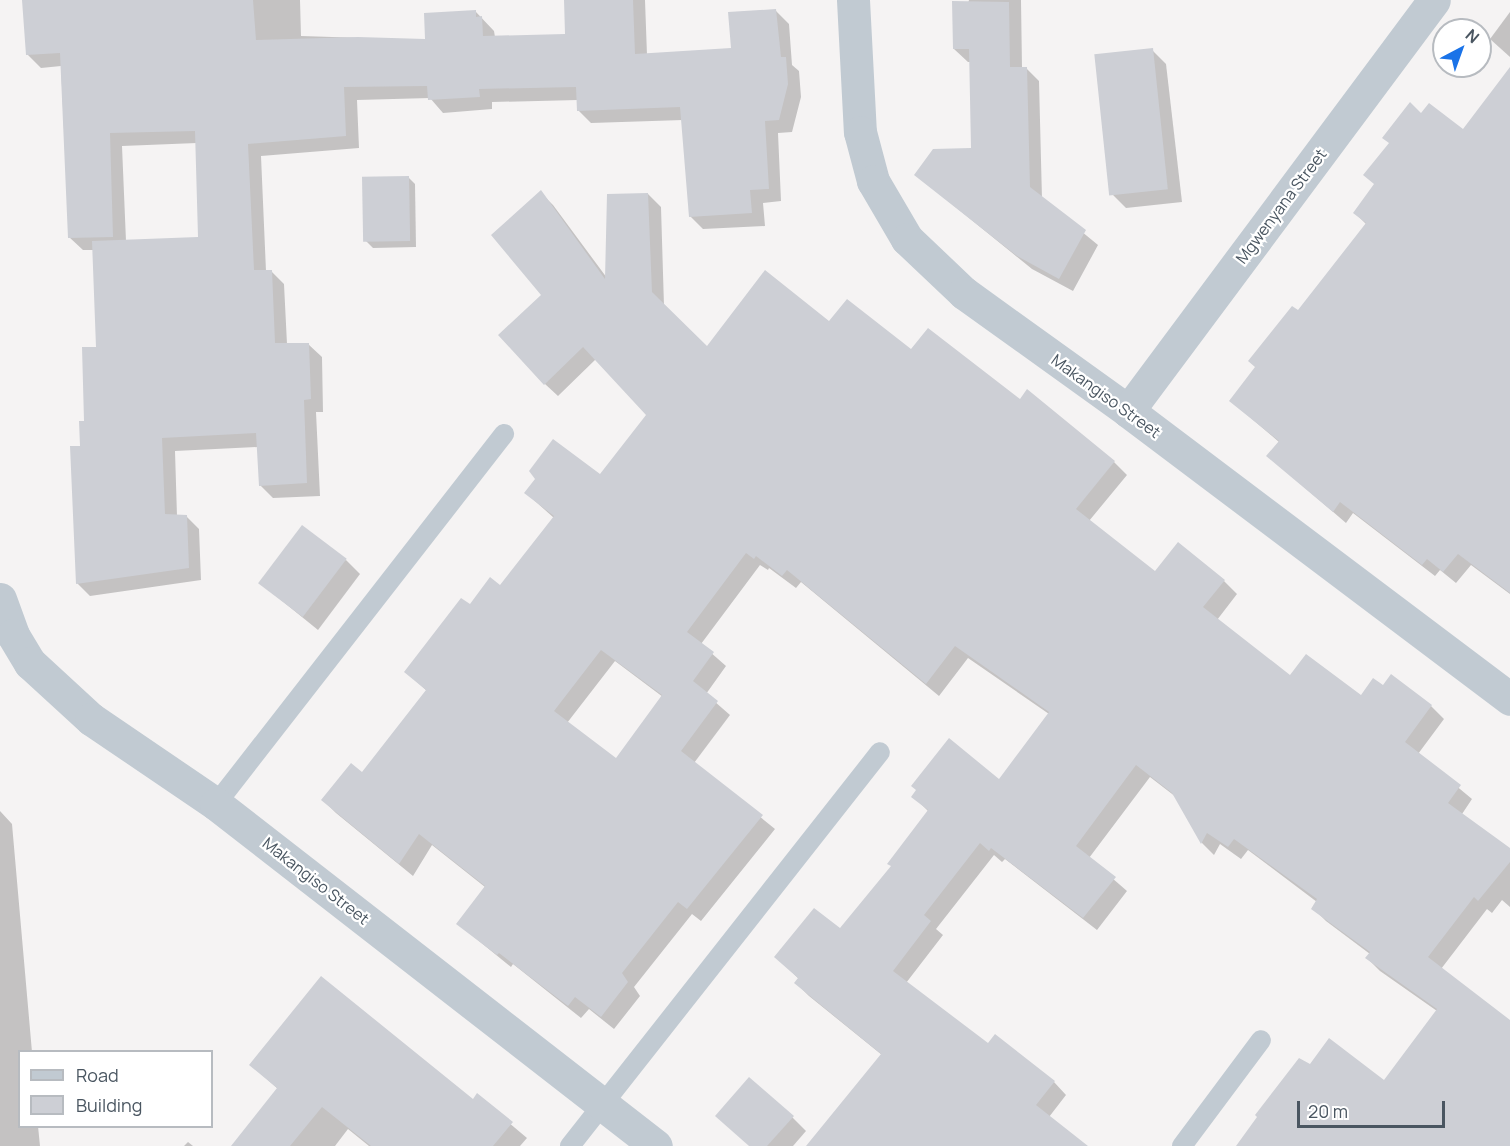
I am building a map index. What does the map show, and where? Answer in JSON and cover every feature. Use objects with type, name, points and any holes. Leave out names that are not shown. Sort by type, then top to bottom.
[{"type":"street","name":"Makangiso Street","points":[[853,0],[860,132],[873,181],[907,239],[964,293],[1128,411],[1510,699]]},
{"type":"street","name":"Mgwenyana Street","points":[[1128,411],[1434,0]]},
{"type":"street","name":"Makangiso Street","points":[[0,599],[21,651],[50,684],[91,719],[216,804],[656,1146]]},
{"type":"lane","points":[[216,804],[504,434]]},
{"type":"lane","points":[[570,1146],[880,752]]},
{"type":"lane","points":[[1182,1146],[1261,1040]]},
{"type":"building","points":[[22,0],[253,0],[256,40],[358,37],[425,39],[424,13],[476,10],[476,17],[482,16],[483,36],[565,34],[564,0],[633,0],[635,54],[731,48],[728,12],[776,9],[781,57],[786,57],[788,84],[779,120],[765,121],[769,189],[750,190],[752,213],[689,217],[680,107],[577,111],[576,87],[479,89],[480,97],[428,100],[427,86],[344,87],[346,136],[248,144],[254,270],[272,270],[275,343],[309,343],[311,399],[304,400],[307,483],[259,486],[256,433],[162,438],[165,514],[187,515],[189,568],[76,584],[70,446],[80,446],[79,421],[84,421],[82,347],[96,347],[92,241],[198,237],[195,131],[110,133],[113,237],[68,238],[60,53],[26,55]]},
{"type":"building","points":[[952,1],[1009,2],[1010,67],[1027,67],[1030,187],[1086,230],[1059,279],[1017,256],[914,175],[933,149],[971,148],[969,49],[953,49]]},
{"type":"building","points":[[1153,48],[1168,189],[1109,195],[1094,54]]},
{"type":"building","points":[[1510,67],[1510,593],[1458,554],[1443,572],[1427,559],[1422,565],[1340,502],[1333,512],[1266,456],[1279,441],[1229,401],[1255,367],[1248,361],[1292,306],[1298,310],[1366,223],[1353,213],[1374,184],[1363,175],[1389,143],[1382,138],[1410,102],[1421,113],[1429,103],[1463,129]]},
{"type":"building","points":[[409,176],[410,241],[363,242],[362,177]]},
{"type":"building","points":[[541,190],[605,279],[607,194],[648,193],[652,292],[707,346],[765,270],[829,321],[847,299],[911,349],[928,328],[1020,399],[1027,389],[1115,461],[1076,509],[1155,571],[1178,542],[1225,580],[1203,607],[1290,675],[1306,654],[1361,695],[1373,678],[1383,685],[1391,674],[1432,705],[1405,742],[1461,785],[1448,803],[1510,848],[1510,862],[1478,901],[1474,897],[1428,957],[1510,1020],[1510,1146],[1236,1146],[1257,1117],[1255,1115],[1299,1058],[1310,1064],[1329,1038],[1384,1080],[1437,1009],[1365,958],[1370,952],[1311,909],[1317,899],[1234,839],[1228,847],[1207,833],[1201,844],[1172,793],[1136,765],[1076,846],[1116,877],[1083,918],[991,848],[989,851],[980,843],[924,915],[931,921],[893,971],[988,1043],[995,1034],[1055,1081],[1036,1105],[1088,1146],[806,1146],[881,1054],[794,983],[798,978],[774,957],[814,908],[840,928],[891,866],[887,864],[928,810],[911,797],[916,790],[911,786],[949,738],[999,779],[1049,712],[955,646],[926,684],[787,570],[782,576],[756,556],[754,559],[746,553],[687,632],[714,652],[693,681],[718,701],[681,751],[763,815],[687,909],[678,902],[622,973],[628,982],[601,1017],[575,997],[568,1006],[499,953],[497,955],[456,924],[485,886],[419,834],[399,864],[321,800],[351,763],[362,772],[426,690],[404,672],[461,598],[470,604],[490,577],[500,585],[554,516],[524,493],[535,479],[529,471],[553,439],[600,474],[646,415],[583,347],[544,385],[498,335],[541,295],[491,235]],"holes":[[[601,650],[662,695],[616,758],[554,711]]]},
{"type":"building","points":[[302,525],[347,559],[303,617],[258,583]]},
{"type":"building","points":[[321,976],[473,1099],[477,1093],[513,1122],[493,1146],[371,1146],[322,1107],[290,1146],[231,1146],[277,1088],[249,1065]]},
{"type":"building","points":[[749,1077],[794,1116],[767,1146],[749,1146],[715,1116]]}]
